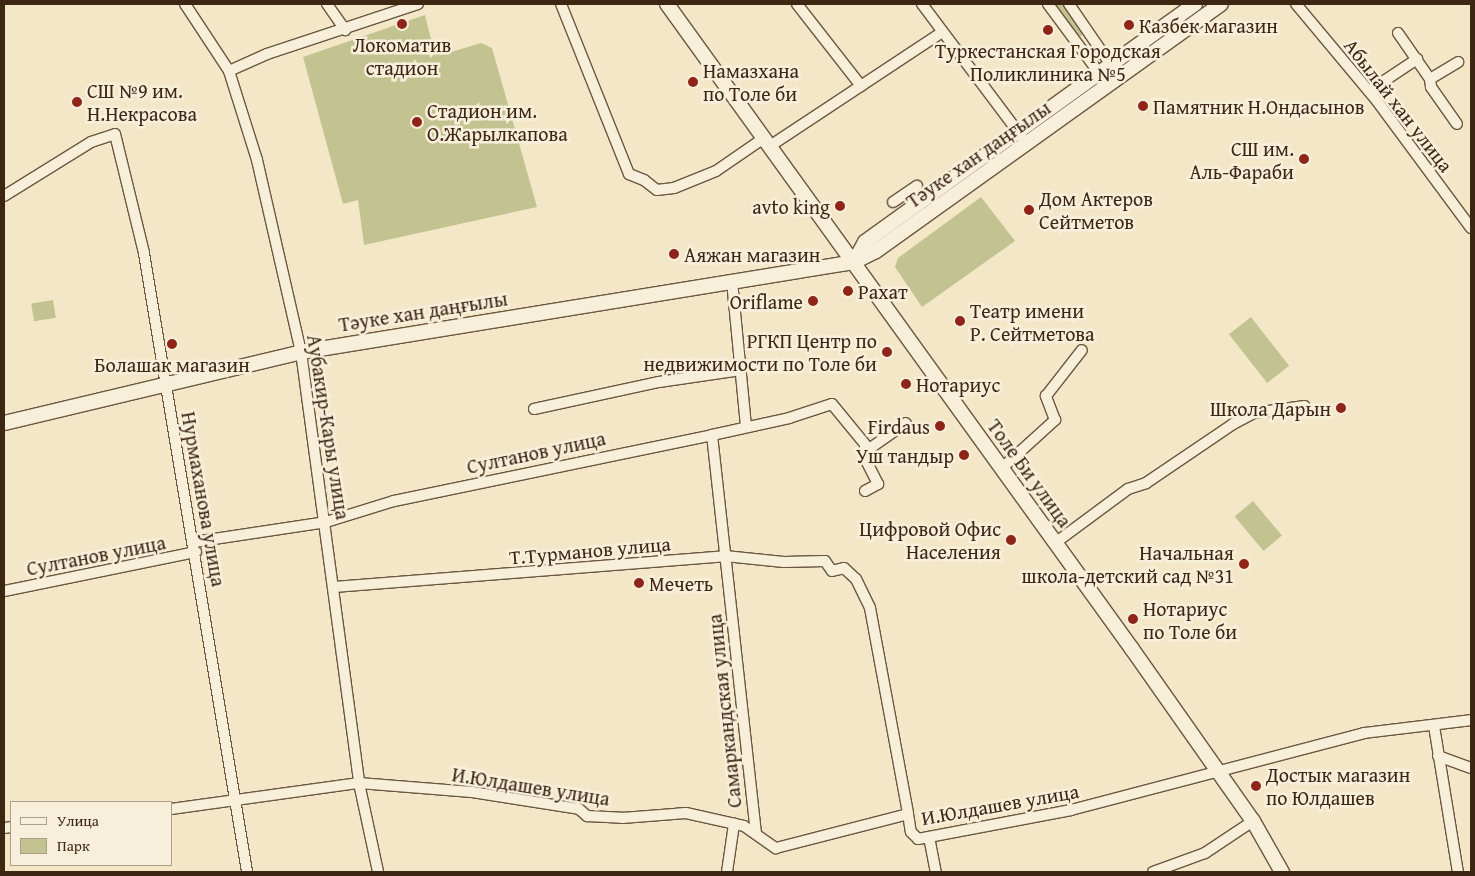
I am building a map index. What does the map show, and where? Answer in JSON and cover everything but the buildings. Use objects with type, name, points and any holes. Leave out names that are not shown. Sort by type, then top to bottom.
[{"type":"street","name":"Аубакир-Кары улица","points":[[185,4],[229,72],[257,160],[301,352],[326,522],[359,783],[378,872]]},
{"type":"street","points":[[327,4],[345,30]]},
{"type":"street","points":[[229,72],[267,54],[345,30],[418,4]]},
{"type":"street","points":[[561,4],[629,174],[644,180],[657,190],[674,188],[716,171],[861,86],[942,32]]},
{"type":"street","name":"Толе Би улица","points":[[667,4],[1002,468],[1253,821],[1282,872]]},
{"type":"street","points":[[797,4],[861,86]]},
{"type":"street","points":[[922,4],[1027,144]]},
{"type":"street","points":[[1048,4],[1099,73]]},
{"type":"street","points":[[1068,4],[1111,65]]},
{"type":"street","name":"Тәуке хан даңғылы","points":[[854,262],[865,242],[1195,4]]},
{"type":"street","name":"Тәуке хан даңғылы","points":[[4,423],[301,352],[854,262],[876,251],[1221,4]]},
{"type":"street","name":"Абылай хан улица","points":[[1296,4],[1369,91],[1471,228]]},
{"type":"street","points":[[1398,33],[1430,80],[1430,87],[1457,124]]},
{"type":"street","points":[[1369,91],[1417,59]]},
{"type":"street","points":[[1430,80],[1458,62]]},
{"type":"street","name":"Нурмаханова улица","points":[[4,196],[67,155],[115,134],[144,253],[195,547],[247,872]]},
{"type":"street","points":[[893,202],[917,186]]},
{"type":"street","points":[[732,281],[746,426]]},
{"type":"street","points":[[1002,468],[1056,420],[1046,396],[1082,350]]},
{"type":"street","points":[[534,409],[659,382],[741,370]]},
{"type":"street","name":"Султанов улица","points":[[4,591],[195,547],[326,522],[394,501],[789,418],[832,404],[866,445],[865,459],[878,484],[865,491]]},
{"type":"street","points":[[1055,543],[1128,489],[1146,483],[1233,424],[1254,413],[1306,406]]},
{"type":"street","points":[[866,445],[869,449],[906,423]]},
{"type":"street","name":"Самаркандская улица","points":[[712,435],[756,833]]},
{"type":"street","name":"Т.Турманов улица","points":[[334,587],[725,556],[784,562],[825,561],[832,571],[844,568],[856,579],[870,608],[908,814]]},
{"type":"street","name":"И.Юлдашев улица","points":[[172,809],[359,783],[472,792],[579,809],[587,816],[622,818],[686,813],[734,824],[756,833],[776,848],[908,814],[911,832],[918,839],[1071,810],[1364,733],[1406,726],[1434,726],[1471,720]]},
{"type":"street","points":[[1434,726],[1458,872]]},
{"type":"street","points":[[1438,756],[1471,768]]},
{"type":"street","points":[[1153,872],[1204,853],[1253,821]]},
{"type":"street","name":"Самаркандская улица","points":[[727,872],[734,824]]},
{"type":"street","points":[[929,837],[936,872]]},
{"type":"green space","points":[[1053,4],[1064,4],[1085,33],[1078,38]]},
{"type":"green space","name":"Стадион им. О.Жарылкапова","points":[[425,15],[431,39],[451,52],[481,43],[492,48],[537,207],[364,245],[358,200],[343,204],[303,57]]},
{"type":"green space","points":[[981,197],[1015,241],[922,307],[895,267],[898,258]]},
{"type":"green space","points":[[53,300],[56,318],[34,321],[31,303]]},
{"type":"green space","points":[[1251,317],[1289,366],[1267,383],[1229,334]]},
{"type":"green space","points":[[1253,501],[1282,535],[1264,551],[1235,516]]},
{"type":"place","name":"Локоматив стадион","points":[[402,24]]},
{"type":"place","name":"Казбек магазин","points":[[1129,25]]},
{"type":"place","name":"Туркестанская Городская Поликлиника №5","points":[[1048,30]]},
{"type":"place","name":"Намазхана по Толе би","points":[[693,82]]},
{"type":"place","name":"СШ №9 им. Н.Некрасова","points":[[77,102]]},
{"type":"place","name":"Памятник Н.Ондасынов","points":[[1143,106]]},
{"type":"place","name":"Стадион им. О.Жарылкапова","points":[[417,122]]},
{"type":"place","name":"СШ им. Аль-Фараби","points":[[1304,159]]},
{"type":"place","name":"avto king","points":[[840,206]]},
{"type":"place","name":"Дом Актеров Сейтметов","points":[[1029,210]]},
{"type":"place","name":"Аяжан магазин","points":[[674,254]]},
{"type":"place","name":"Рахат","points":[[848,291]]},
{"type":"place","name":"Oriflame","points":[[813,301]]},
{"type":"place","name":"Театр имени Р. Сейтметова","points":[[960,321]]},
{"type":"place","name":"Болашак магазин","points":[[172,344]]},
{"type":"place","name":"РГКП Центр по недвижимости по Толе би","points":[[887,352]]},
{"type":"place","name":"Нотариус","points":[[906,384]]},
{"type":"place","name":"Школа Дарын","points":[[1341,408]]},
{"type":"place","name":"Firdaus","points":[[940,426]]},
{"type":"place","name":"Уш тандыр","points":[[964,455]]},
{"type":"place","name":"Цифровой Офис Населения","points":[[1011,540]]},
{"type":"place","name":"Начальная школа-детский сад №31","points":[[1244,564]]},
{"type":"place","name":"Мечеть","points":[[639,583]]},
{"type":"place","name":"Нотариус по Толе би","points":[[1133,619]]},
{"type":"place","name":"Достык магазин по Юлдашев","points":[[1256,786]]}]
